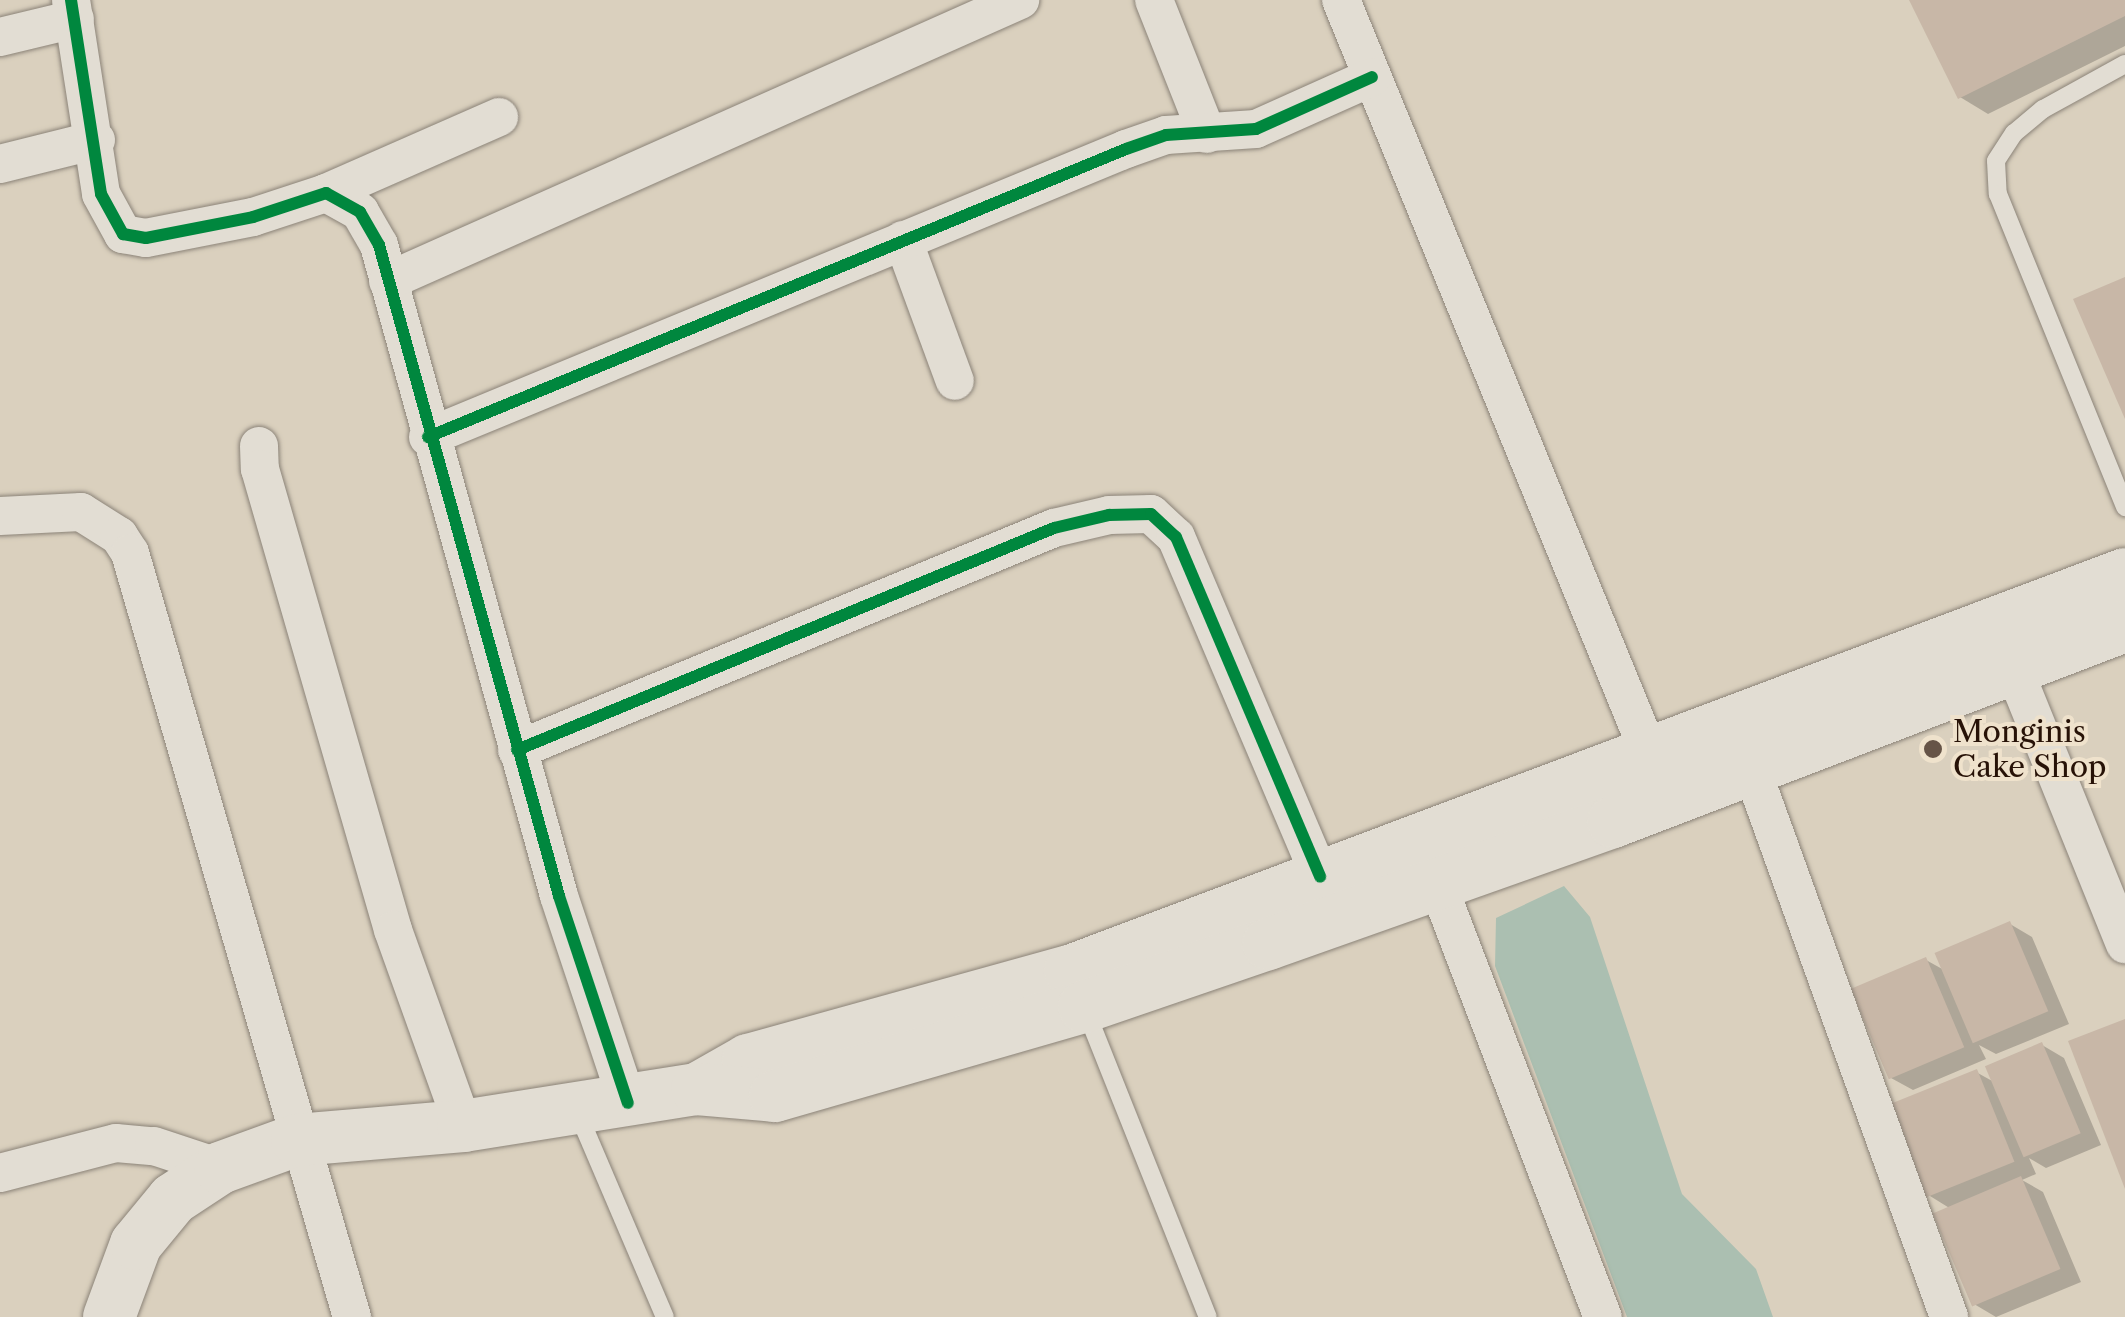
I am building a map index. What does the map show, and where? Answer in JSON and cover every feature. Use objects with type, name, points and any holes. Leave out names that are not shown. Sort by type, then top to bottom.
[{"type":"main road","points":[[110,1317],[136,1244],[173,1199],[220,1168],[296,1140],[463,1126],[698,1089],[775,1096],[1084,1007],[1429,861],[1649,754],[2125,574]]},
{"type":"main road","points":[[698,1089],[748,1060],[1070,971],[1320,877],[1429,861],[1752,770],[2125,626]]},
{"type":"street","points":[[388,282],[1020,0]]},
{"type":"street","points":[[1154,0],[1207,134]]},
{"type":"street","points":[[1341,0],[1649,754]]},
{"type":"street","points":[[0,36],[73,10],[96,140],[101,194],[123,234],[146,238],[253,217],[326,193],[500,117]]},
{"type":"street","points":[[428,438],[1166,135],[1256,130],[1372,76]]},
{"type":"street","points":[[0,164],[96,140]]},
{"type":"street","points":[[326,193],[360,212],[379,245],[428,438],[517,750],[628,1103]]},
{"type":"street","points":[[903,240],[955,381]]},
{"type":"street","points":[[259,446],[260,469],[377,878],[463,1126]]},
{"type":"street","points":[[0,516],[80,512],[118,536],[130,553],[296,1140],[352,1317]]},
{"type":"street","points":[[517,750],[1054,528],[1151,514],[1176,537],[1320,877]]},
{"type":"street","points":[[2013,667],[2125,944]]},
{"type":"street","points":[[1735,721],[1949,1317]]},
{"type":"street","points":[[1429,861],[1603,1317]]},
{"type":"street","points":[[0,1173],[116,1143],[154,1146],[220,1168]]},
{"type":"lane","points":[[2125,64],[2044,109],[2014,133],[1996,161],[1998,194],[2125,508]]},
{"type":"lane","points":[[1084,1007],[1208,1317]]},
{"type":"lane","points":[[576,1109],[665,1317]]},
{"type":"shaded area","points":[[1564,886],[1590,917],[1682,1194],[1756,1269],[1773,1317],[1627,1317],[1495,966],[1496,918]]},
{"type":"building","points":[[1909,0],[2125,0],[2125,16],[1958,99]]},
{"type":"building","points":[[2125,277],[2125,419],[2073,299]]},
{"type":"building","points":[[2010,921],[2048,1011],[1973,1043],[1935,953]]},
{"type":"building","points":[[1926,957],[1964,1047],[1889,1079],[1851,989]]},
{"type":"building","points":[[2125,1019],[2125,1189],[2068,1041]]},
{"type":"building","points":[[2042,1042],[2081,1133],[2024,1157],[1985,1066]]},
{"type":"building","points":[[1977,1069],[2014,1162],[1926,1197],[1889,1105]]},
{"type":"building","points":[[2021,1176],[2060,1269],[1972,1306],[1933,1214]]},
{"type":"cycle path","points":[[71,0],[101,194],[123,234],[146,238],[253,217],[326,193],[360,212],[379,245],[559,896],[628,1103]]},
{"type":"cycle path","points":[[428,437],[1126,149],[1166,135],[1256,129],[1372,77]]},
{"type":"cycle path","points":[[517,750],[1054,528],[1109,515],[1151,514],[1176,537],[1320,877]]},
{"type":"place","name":"Monginis Cake Shop","points":[[1933,749]]}]
